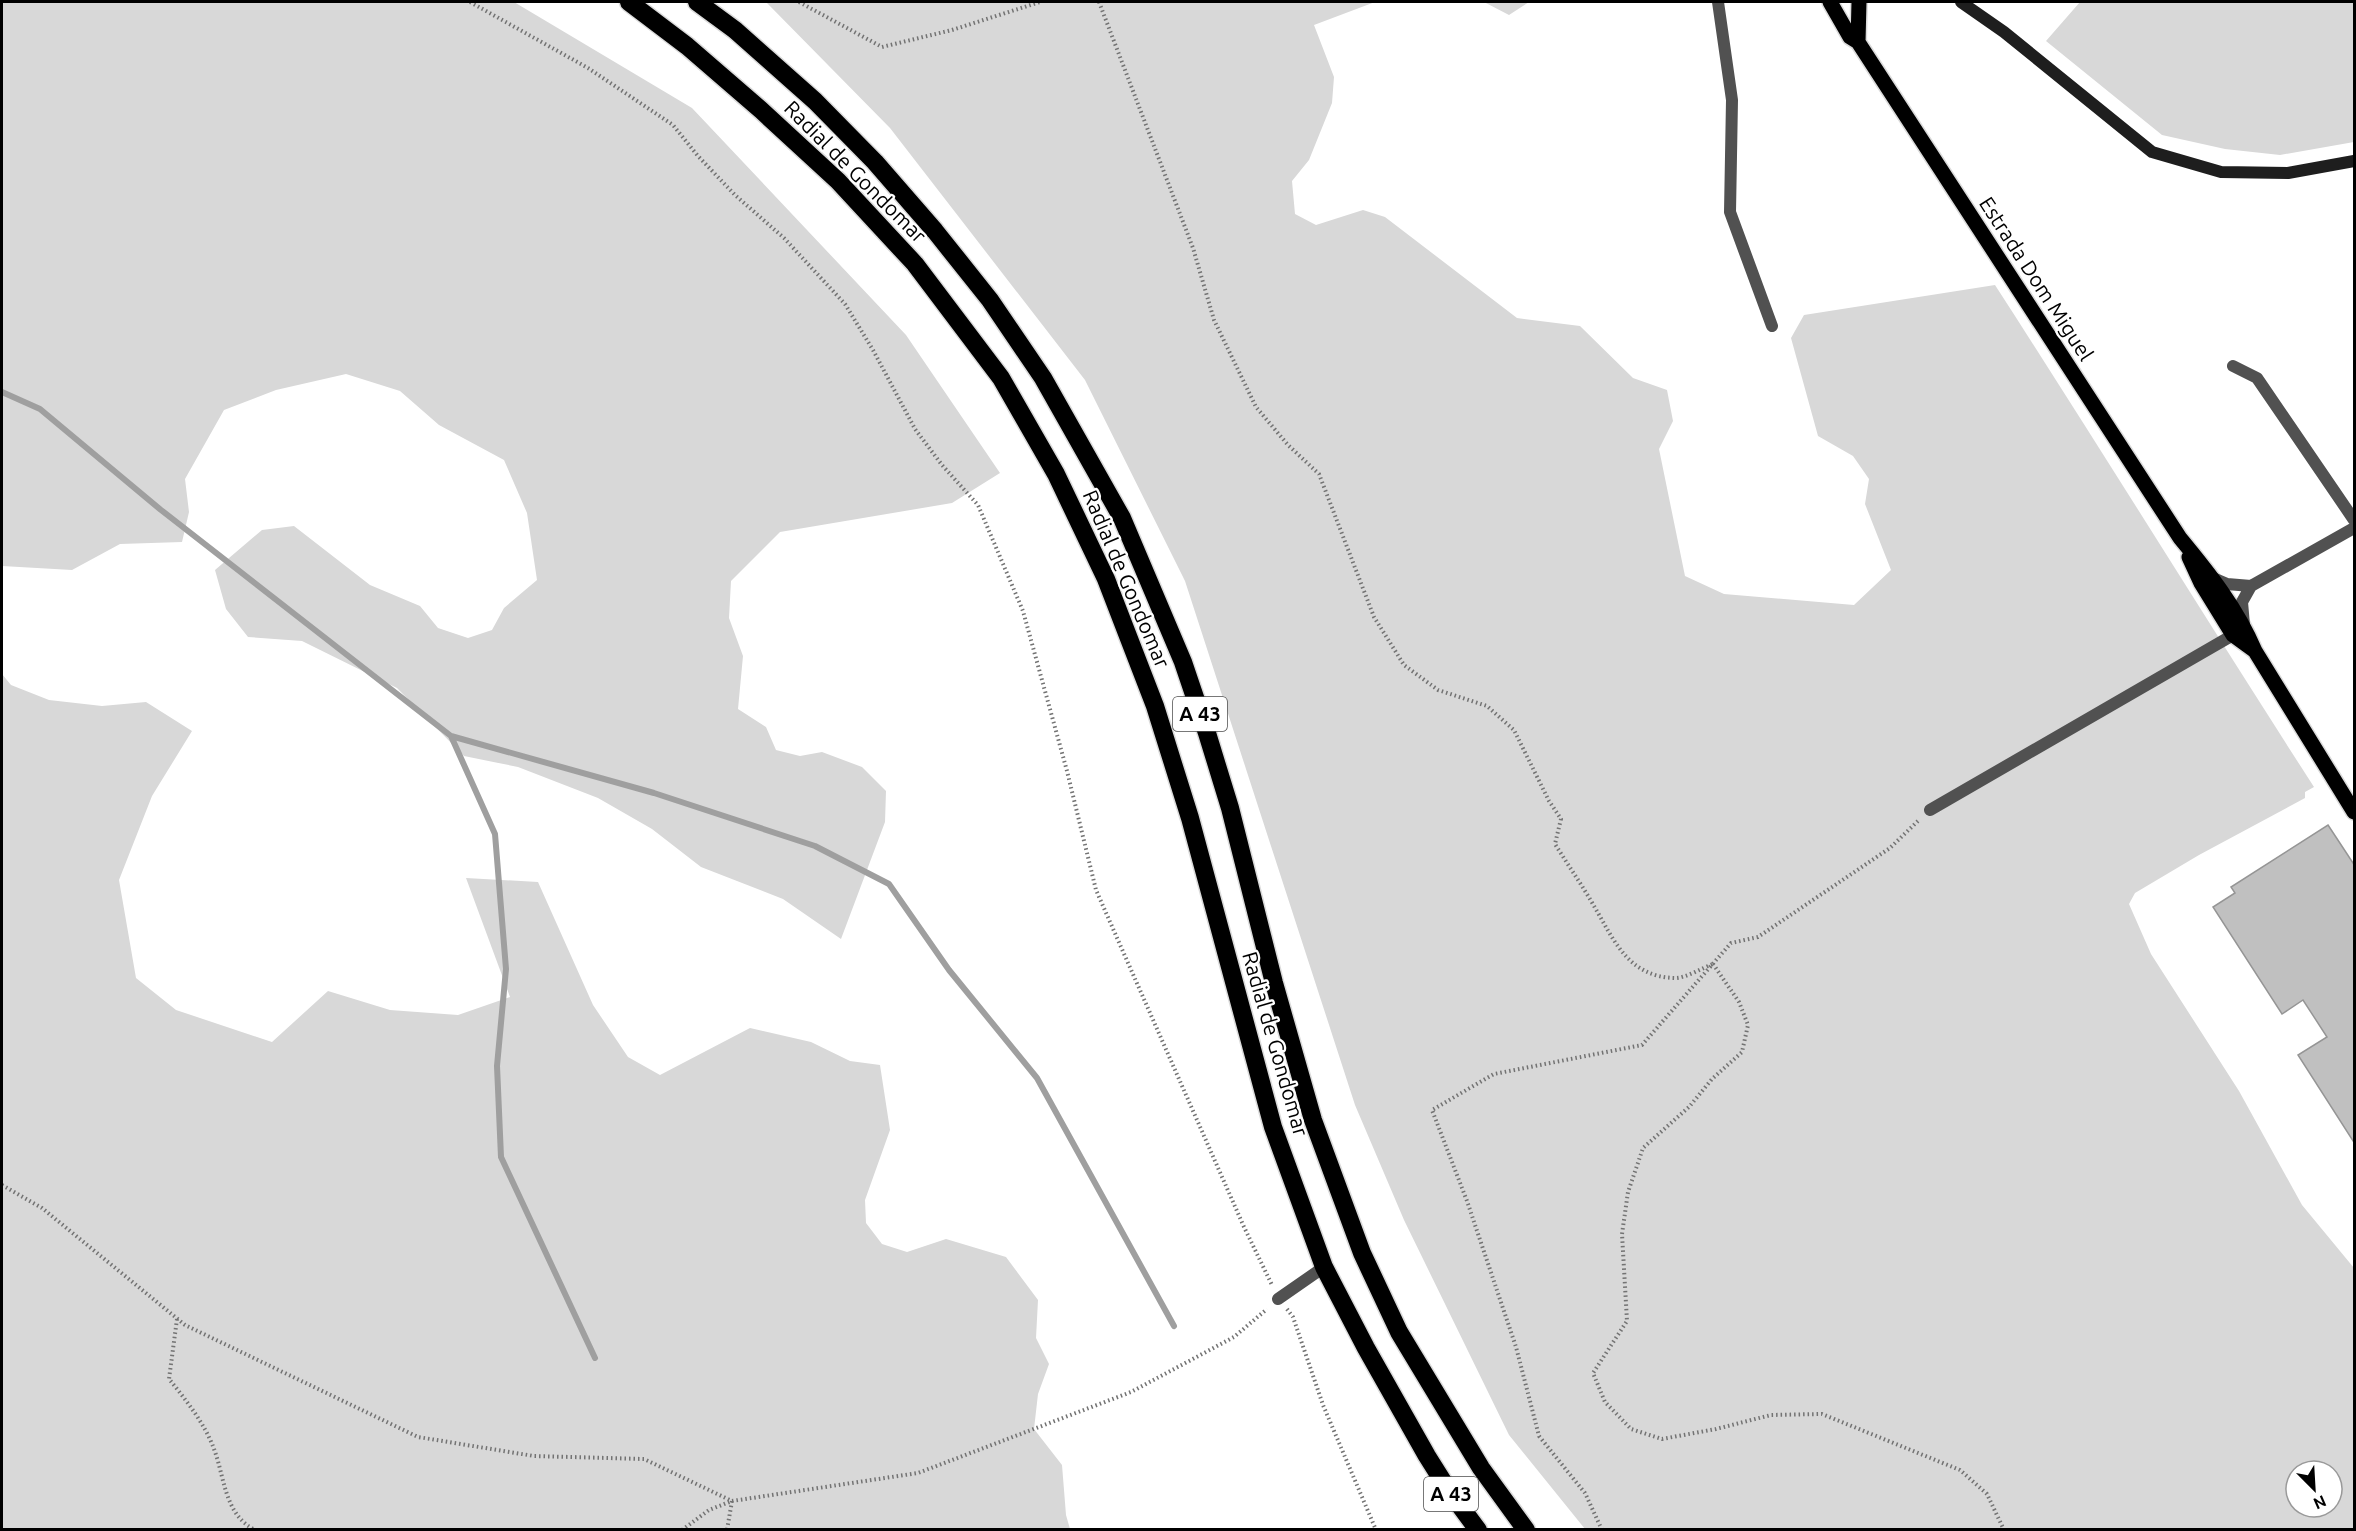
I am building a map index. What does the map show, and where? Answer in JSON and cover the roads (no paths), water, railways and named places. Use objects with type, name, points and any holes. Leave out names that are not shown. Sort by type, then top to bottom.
[{"type":"highway","name":"Radial de Gondomar","points":[[628,2],[687,46],[761,110],[838,182],[915,264],[1001,378],[1056,474],[1106,579],[1155,706],[1190,818],[1273,1127],[1324,1267],[1366,1348],[1427,1456],[1449,1491],[1479,1530]]},
{"type":"highway","name":"Radial de Gondomar","points":[[697,2],[735,30],[815,101],[875,162],[935,231],[990,300],[1043,378],[1122,518],[1183,662],[1207,733],[1230,808],[1274,983],[1313,1120],[1362,1253],[1399,1332],[1481,1468],[1526,1530]]},
{"type":"main road","name":"Estrada Dom Miguel","points":[[1830,2],[1850,36],[1858,42],[2180,538],[2213,579],[2239,630]]},
{"type":"main road","points":[[1858,42],[1859,2]]},
{"type":"main road","points":[[1961,2],[2004,32],[2152,152],[2221,172],[2288,173],[2355,161]]},
{"type":"main road","name":"Estrada Dom Miguel","points":[[2180,538],[2201,583],[2255,651],[2355,812]]},
{"type":"street","points":[[1718,2],[1732,100],[1730,212],[1772,326]]},
{"type":"street","points":[[2233,366],[2257,378],[2355,520]]},
{"type":"street","points":[[1930,810],[2239,630],[2242,602],[2251,586],[2355,528]]},
{"type":"street","points":[[2213,579],[2227,584],[2251,586]]},
{"type":"street","points":[[1278,1299],[1324,1267]]},
{"type":"waterway","points":[[2,392],[40,409],[161,510],[451,736],[654,793],[815,846],[889,884],[949,970],[1037,1078],[1174,1326]]},
{"type":"waterway","points":[[451,736],[495,834],[506,969],[497,1066],[501,1157],[595,1358]]}]
